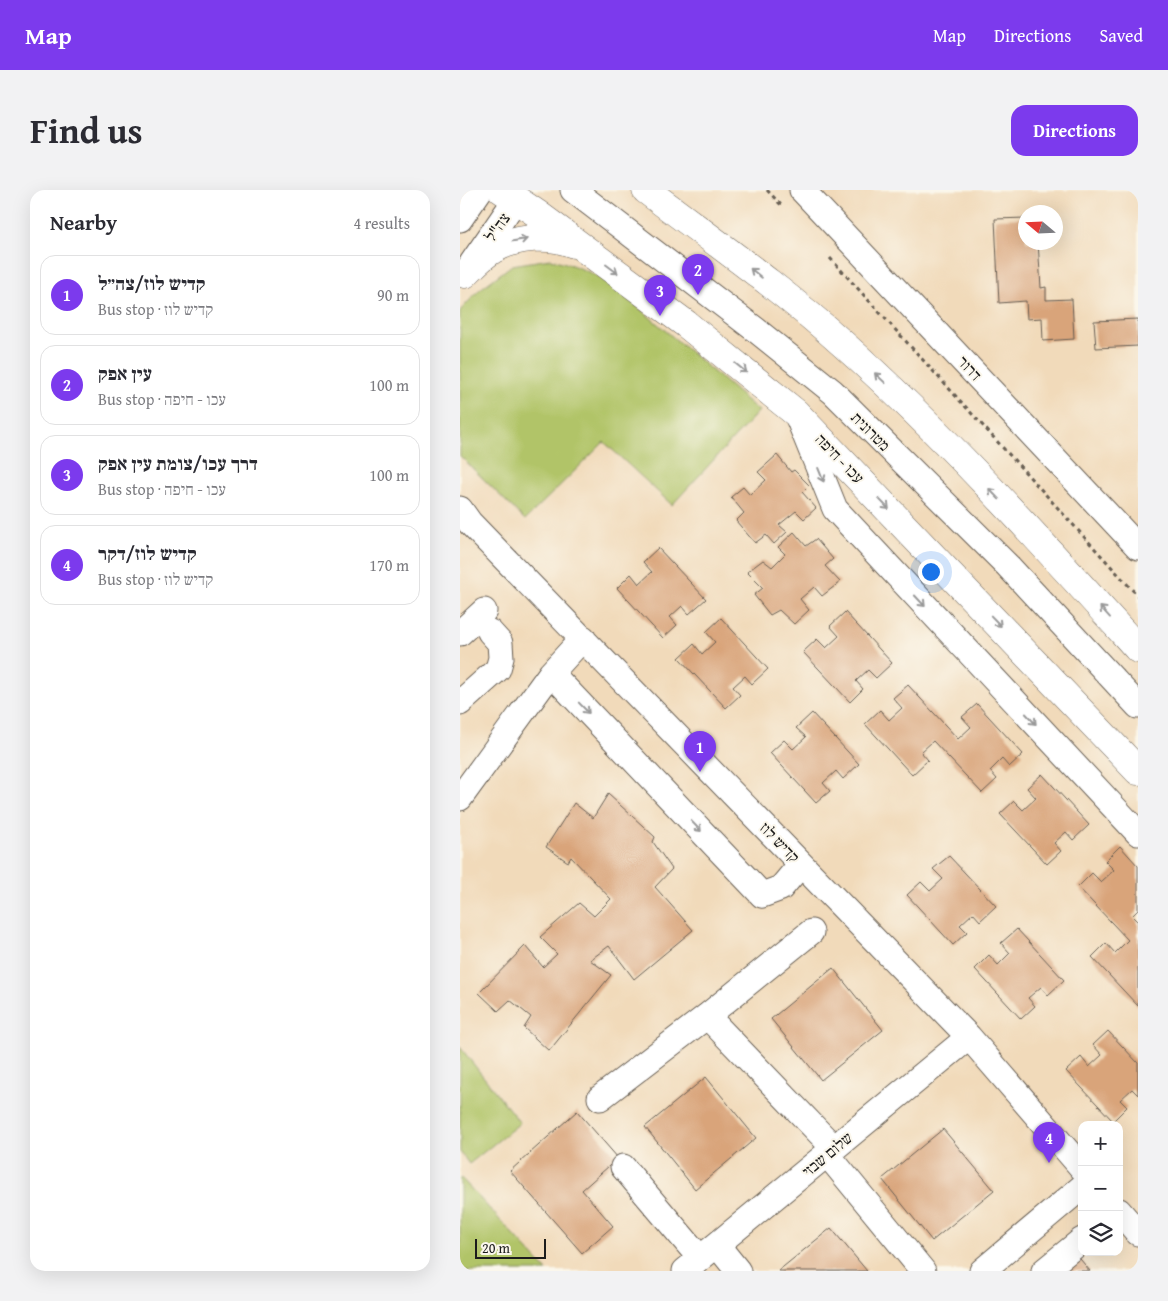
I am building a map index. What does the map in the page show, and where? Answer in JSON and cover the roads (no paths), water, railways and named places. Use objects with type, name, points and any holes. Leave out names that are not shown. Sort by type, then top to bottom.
[{"type":"highway","points":[[646,190],[752,270],[842,342],[890,387],[997,496],[1138,648]]},
{"type":"highway","name":"עכו - חיפה","points":[[509,194],[686,324],[796,413],[1138,771]]},
{"type":"highway","points":[[462,277],[494,249],[524,238],[556,240],[586,249]]},
{"type":"street","points":[[460,219],[480,190]]},
{"type":"street","name":"מטרונית","points":[[573,190],[756,330],[833,392],[1008,566],[1138,706]]},
{"type":"street","name":"דרור","points":[[802,190],[1138,547]]},
{"type":"street","name":"צה\"ל","points":[[462,277],[509,194]]},
{"type":"street","points":[[796,413],[835,509],[1138,833]]},
{"type":"street","name":"קדיש לוז","points":[[463,516],[969,1037],[1080,1166]]},
{"type":"street","points":[[460,633],[487,622],[500,643],[501,658],[498,668],[460,703]]},
{"type":"street","points":[[460,798],[551,673],[583,638]]},
{"type":"street","points":[[551,673],[762,895],[781,888],[801,864]]},
{"type":"street","points":[[600,1098],[707,1016],[811,932]]},
{"type":"street","points":[[707,1016],[830,1151],[923,1271]]},
{"type":"street","name":"שלום שבזי","points":[[701,1258],[969,1037]]},
{"type":"street","points":[[623,1167],[701,1258],[738,1271]]},
{"type":"street","points":[[982,1271],[1078,1190]]},
{"type":"street","points":[[1123,1216],[1138,1233]]},
{"type":"street","points":[[1044,1271],[1078,1243]]},
{"type":"place","name":"עין אפק","points":[[698,295]]},
{"type":"place","name":"דרך עכו/צומת עין אפק","points":[[660,316]]},
{"type":"place","name":"קדיש לוז/צה״ל","points":[[700,772]]},
{"type":"place","name":"קדיש לוז/דקר","points":[[1049,1163]]}]
